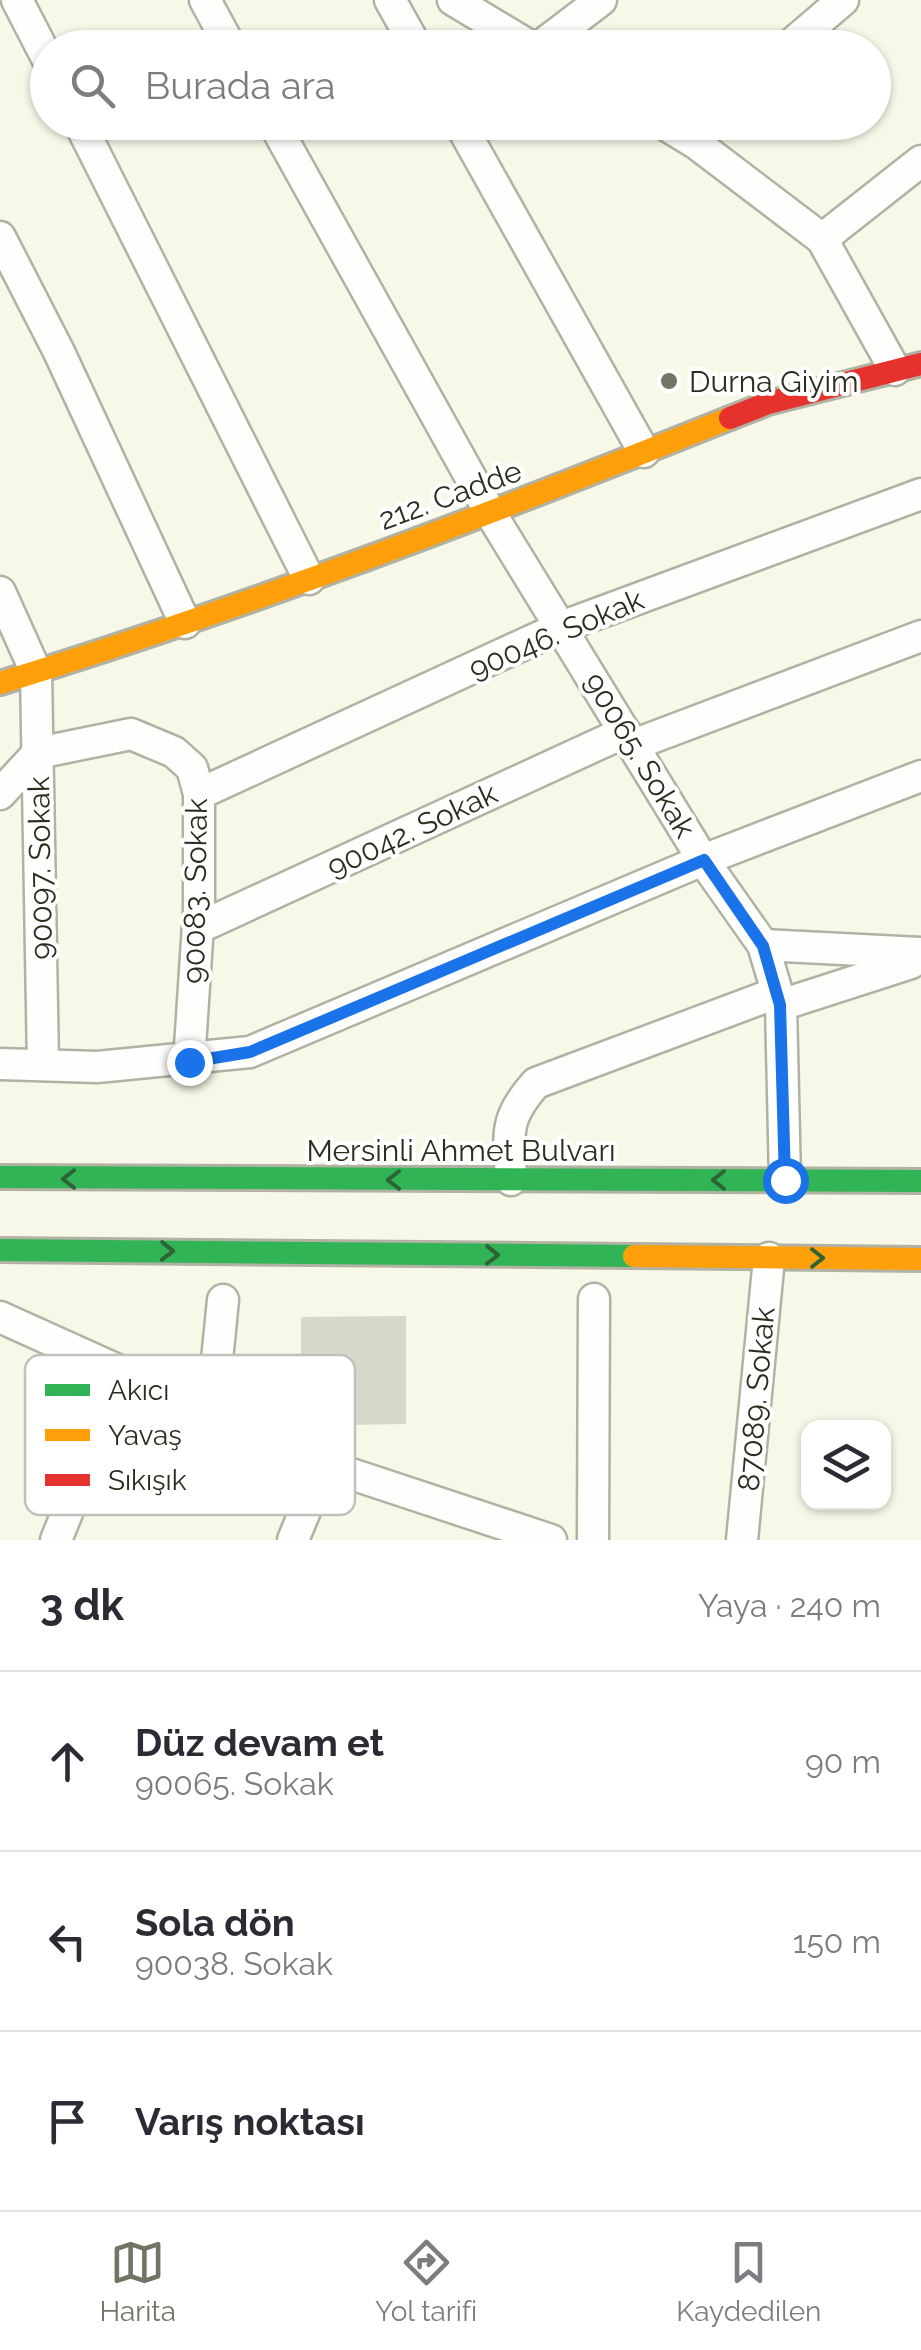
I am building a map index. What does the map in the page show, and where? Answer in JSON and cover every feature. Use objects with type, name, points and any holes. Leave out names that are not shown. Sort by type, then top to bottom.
[{"type":"main road","name":"212. Cadde","points":[[0,683],[184,624],[491,514],[768,404],[908,367]]},
{"type":"main road","name":"Mersinli Ahmet Bulvarı","points":[[0,1177],[921,1180]]},
{"type":"main road","points":[[0,1250],[921,1259]]},
{"type":"street","points":[[17,0],[32,30]]},
{"type":"street","points":[[205,0],[221,30]]},
{"type":"street","points":[[390,0],[407,30]]},
{"type":"street","points":[[452,0],[504,30]]},
{"type":"street","points":[[560,30],[601,0]]},
{"type":"street","points":[[808,30],[843,0]]},
{"type":"street","points":[[88,140],[308,580]]},
{"type":"street","name":"90065. Sokak","points":[[283,140],[491,514],[704,860],[763,946],[778,999],[785,1180]]},
{"type":"street","points":[[469,140],[644,452]]},
{"type":"street","points":[[696,140],[822,240],[908,367]]},
{"type":"street","points":[[822,240],[921,161]]},
{"type":"street","points":[[0,236],[59,352],[184,624]]},
{"type":"street","name":"90046. Sokak","points":[[199,794],[560,626],[921,494]]},
{"type":"street","points":[[0,592],[36,672]]},
{"type":"street","name":"90042. Sokak","points":[[198,928],[629,739],[921,636]]},
{"type":"street","name":"90097. Sokak","points":[[36,672],[43,1065]]},
{"type":"street","name":"90083. Sokak","points":[[38,754],[131,734],[174,752],[192,768],[199,794],[198,928],[189,1062]]},
{"type":"street","points":[[0,794],[38,754]]},
{"type":"street","points":[[0,1064],[189,1062],[250,1052],[704,860],[921,776]]},
{"type":"street","points":[[763,946],[921,957]]},
{"type":"street","points":[[511,1180],[509,1132],[514,1108],[536,1083],[778,999],[921,957]]},
{"type":"street","name":"87089. Sokak","points":[[742,1540],[769,1258]]},
{"type":"street","points":[[218,1355],[223,1300]]},
{"type":"street","points":[[593,1540],[594,1300]]},
{"type":"street","points":[[0,1317],[86,1355]]},
{"type":"street","points":[[355,1477],[495,1532],[550,1540]]},
{"type":"street","points":[[56,1540],[66,1515]]},
{"type":"street","points":[[293,1540],[303,1515]]},
{"type":"building","points":[[406,1316],[406,1424],[355,1425],[355,1355],[301,1355],[301,1317]]},
{"type":"traffic: fast","points":[[0,1177],[921,1181]]},
{"type":"traffic: fast","points":[[0,1250],[634,1256]]},
{"type":"traffic: slow","points":[[0,683],[368,558],[730,418]]},
{"type":"traffic: slow","points":[[634,1256],[921,1259]]},
{"type":"traffic: jam","points":[[730,418],[768,403],[921,364]]},
{"type":"place","name":"Durna Giyim","points":[[669,381]]},
{"type":"route","points":[[189,1062],[250,1052],[398,993],[704,860],[763,946],[780,1005],[785,1180]]}]
